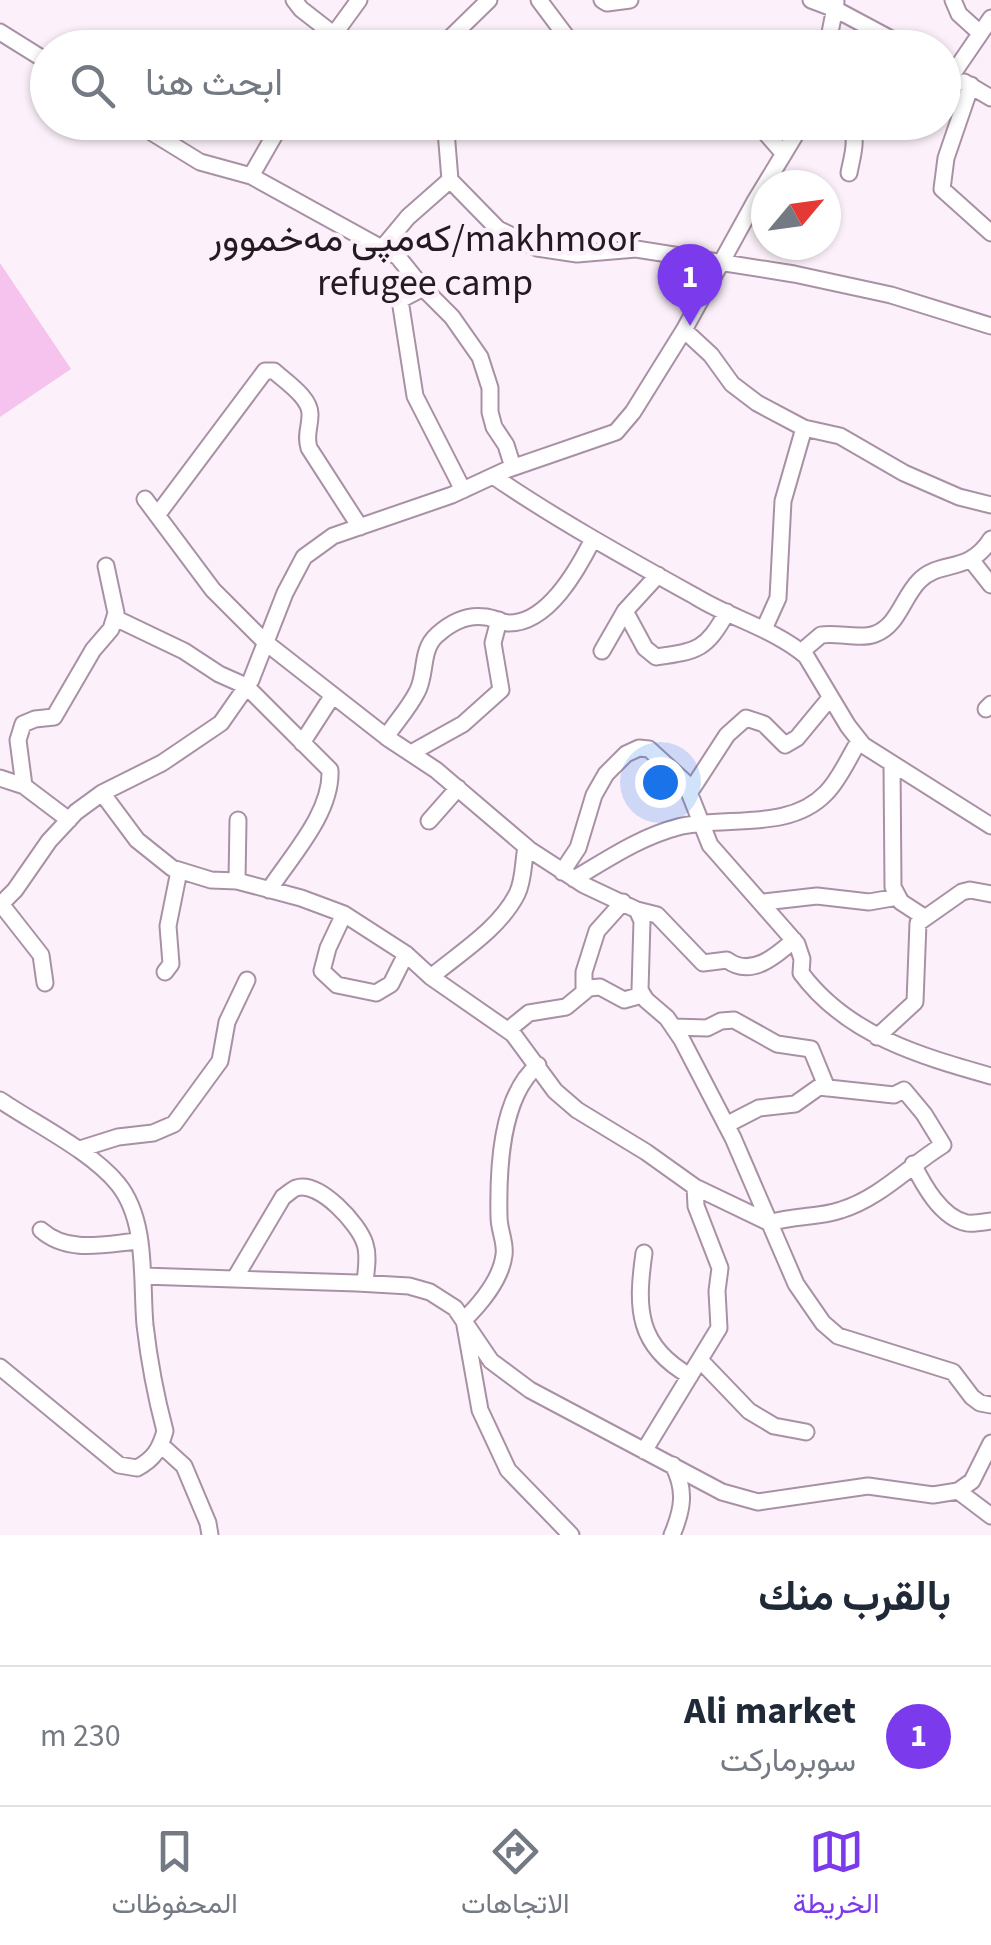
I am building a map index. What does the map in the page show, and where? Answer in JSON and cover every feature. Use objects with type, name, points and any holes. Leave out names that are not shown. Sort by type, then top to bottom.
[{"type":"street","points":[[294,0],[319,30]]},
{"type":"street","points":[[336,30],[359,0]]},
{"type":"street","points":[[458,30],[489,0]]},
{"type":"street","points":[[540,0],[562,30]]},
{"type":"street","points":[[602,0],[630,0]]},
{"type":"street","points":[[811,0],[836,4],[879,30]]},
{"type":"street","points":[[952,0],[959,14],[980,33]]},
{"type":"street","points":[[831,30],[836,4]]},
{"type":"street","points":[[961,56],[991,18]]},
{"type":"street","points":[[0,32],[30,51]]},
{"type":"street","points":[[961,80],[991,98]]},
{"type":"street","points":[[961,112],[970,85]]},
{"type":"street","points":[[164,140],[200,162],[252,176],[333,224],[398,256],[422,288],[452,317],[480,357],[490,388],[490,412],[513,468]]},
{"type":"street","points":[[252,176],[272,140]]},
{"type":"street","points":[[447,140],[450,180],[498,229],[537,248],[577,254],[636,249],[794,274],[891,295],[991,326]]},
{"type":"street","points":[[772,140],[784,154]]},
{"type":"street","points":[[45,983],[41,955],[0,904],[15,890],[49,841],[102,793],[162,763],[221,723],[246,686],[284,593],[304,557],[332,536],[616,432],[634,412],[684,330],[792,140]]},
{"type":"street","points":[[849,173],[855,140]]},
{"type":"street","points":[[952,140],[942,190],[991,233]]},
{"type":"street","points":[[383,247],[408,217],[450,180]]},
{"type":"street","points":[[422,288],[400,300],[413,383],[426,422],[446,451],[463,490]]},
{"type":"street","points":[[684,330],[711,355],[732,384],[757,403],[804,428],[840,436],[904,473],[960,497],[991,505]]},
{"type":"street","points":[[158,514],[265,371],[274,371],[308,403],[309,448],[360,527]]},
{"type":"street","points":[[764,629],[778,598],[783,501],[804,428]]},
{"type":"street","points":[[493,476],[593,539],[801,652],[859,740],[991,826]]},
{"type":"street","points":[[145,498],[213,590],[265,642],[458,788],[526,847],[568,875],[657,915],[703,963],[727,960],[735,966],[766,964],[794,940]]},
{"type":"street","points":[[386,737],[417,692],[432,638],[464,618],[482,616],[509,623],[543,609],[574,577],[593,539]]},
{"type":"street","points":[[801,652],[821,634],[867,637],[880,633],[926,576],[972,561],[991,539]]},
{"type":"street","points":[[972,561],[991,584]]},
{"type":"street","points":[[24,786],[18,740],[23,724],[54,717],[115,618],[106,566]]},
{"type":"street","points":[[602,651],[625,611],[658,574]]},
{"type":"street","points":[[625,611],[646,648],[656,657],[695,650],[711,640],[727,612]]},
{"type":"street","points":[[115,618],[246,686],[330,770],[331,781],[312,827],[269,890]]},
{"type":"street","points":[[411,754],[464,724],[502,690],[493,643],[498,620]]},
{"type":"street","points":[[302,743],[333,694]]},
{"type":"street","points":[[690,792],[727,735],[746,718],[764,724],[785,744],[797,738],[830,698]]},
{"type":"street","points":[[568,875],[680,827],[770,818],[819,800],[830,790],[859,740]]},
{"type":"street","points":[[568,875],[594,795],[606,774],[626,754],[639,748],[649,749],[685,782],[710,844],[794,940],[802,960],[801,974],[811,987],[855,1025],[877,1036],[910,1051],[991,1076]]},
{"type":"street","points":[[892,764],[894,887],[898,897],[924,917]]},
{"type":"street","points":[[0,778],[24,786],[69,820]]},
{"type":"street","points":[[429,821],[458,788]]},
{"type":"street","points":[[102,793],[137,840],[178,871],[211,880],[237,881],[344,914],[406,954],[431,977],[508,1030],[554,1090],[577,1110],[694,1187],[770,1223],[791,1216],[845,1209],[882,1190],[943,1146],[904,1090],[894,1095],[812,1090],[795,1104],[760,1108],[726,1124]]},
{"type":"street","points":[[237,881],[238,820]]},
{"type":"street","points":[[431,977],[494,926],[522,878],[526,847]]},
{"type":"street","points":[[165,972],[171,964],[168,926],[178,871]]},
{"type":"street","points":[[877,1036],[915,1002],[917,929],[924,917],[962,892],[991,894]]},
{"type":"street","points":[[764,902],[817,896],[868,902],[898,897]]},
{"type":"street","points":[[584,992],[584,972],[597,931],[630,906]]},
{"type":"street","points":[[630,906],[642,921],[638,980],[642,996],[673,1026],[726,1124],[796,1284],[831,1332],[953,1372],[972,1397],[991,1405]]},
{"type":"street","points":[[344,914],[322,971],[337,985],[376,993],[391,984],[406,954]]},
{"type":"street","points":[[80,1150],[118,1137],[153,1133],[174,1124],[220,1061],[227,1022],[247,980]]},
{"type":"street","points":[[508,1030],[528,1013],[566,1008],[589,988],[600,987],[624,1000],[642,996]]},
{"type":"street","points":[[673,1026],[708,1028],[734,1020],[777,1044],[811,1049],[826,1088]]},
{"type":"street","points":[[464,1320],[481,1303],[498,1276],[504,1255],[499,1224],[502,1144],[517,1093],[538,1065]]},
{"type":"street","points":[[0,1100],[80,1150],[116,1182],[134,1214],[145,1325],[165,1430],[161,1445],[154,1456],[137,1468],[119,1466],[0,1367]]},
{"type":"street","points":[[913,1164],[922,1183],[949,1213],[966,1223],[991,1221]]},
{"type":"street","points":[[235,1278],[283,1197],[294,1188],[308,1187],[347,1214],[361,1232],[367,1250],[364,1283]]},
{"type":"street","points":[[644,1451],[719,1328],[720,1268],[696,1206],[694,1187]]},
{"type":"street","points":[[41,1230],[52,1240],[74,1246],[138,1241]]},
{"type":"street","points":[[644,1253],[640,1312],[657,1353],[690,1376]]},
{"type":"street","points":[[142,1276],[364,1283],[409,1286],[430,1292],[444,1299],[464,1320],[491,1361],[530,1390],[722,1492],[758,1502],[868,1486],[933,1494],[958,1491],[972,1481],[991,1443]]},
{"type":"street","points":[[464,1320],[480,1410],[508,1470],[571,1535]]},
{"type":"street","points":[[700,1360],[749,1410],[774,1426],[806,1432]]},
{"type":"street","points":[[161,1445],[184,1466],[212,1531]]},
{"type":"street","points":[[672,1535],[683,1502],[682,1482],[673,1465]]},
{"type":"street","points":[[958,1491],[991,1516]]},
{"type":"shaded area","points":[[0,263],[71,369],[0,417]]},
{"type":"place","name":"Ali market","points":[[690,326]]},
{"type":"district","name":"کەمپی مەخموور/makhmoor refugee camp","points":[[425,261]]}]
